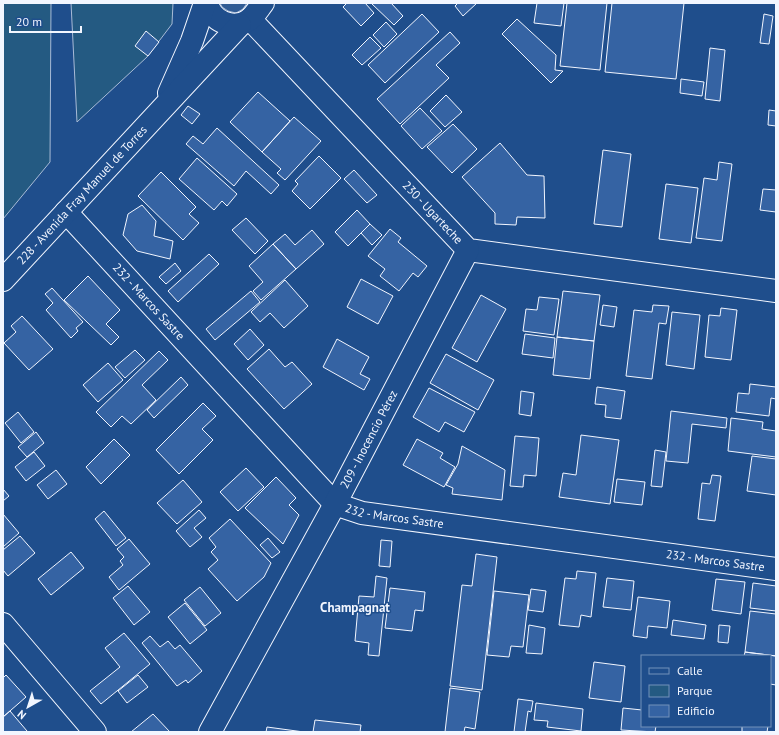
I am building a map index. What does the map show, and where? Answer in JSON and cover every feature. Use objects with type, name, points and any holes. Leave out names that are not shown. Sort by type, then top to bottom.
[{"type":"street","points":[[206,3],[213,16],[221,22],[254,12]]},
{"type":"street","name":"228 - Avenida Fray Manuel de Torres","points":[[161,110],[192,42],[206,3]]},
{"type":"street","name":"228 - Avenida Fray Manuel de Torres","points":[[3,280],[254,12]]},
{"type":"street","name":"230 - Ugarteche","points":[[254,12],[468,250],[776,291]]},
{"type":"street","name":"232 - Marcos Sastre","points":[[66,212],[335,504],[362,513],[776,569]]},
{"type":"street","name":"209 - Inocencio Pérez","points":[[210,732],[335,504],[468,250]]},
{"type":"street","points":[[3,624],[96,732]]},
{"type":"green space","points":[[3,3],[51,3],[50,162],[3,219]]},
{"type":"green space","points":[[71,3],[173,3],[172,24],[147,57],[77,122]]},
{"type":"shaded area","points":[[220,3],[247,3],[243,9],[236,13],[228,11],[222,7]]},
{"type":"building","points":[[347,3],[365,3],[374,13],[361,26],[343,7]]},
{"type":"building","points":[[371,3],[391,3],[403,16],[394,25]]},
{"type":"building","points":[[458,3],[477,3],[463,16],[455,6]]},
{"type":"building","points":[[537,3],[564,3],[561,26],[534,23]]},
{"type":"building","points":[[567,3],[607,3],[600,70],[560,66]]},
{"type":"building","points":[[612,3],[684,3],[676,79],[605,72]]},
{"type":"building","points":[[422,14],[439,32],[385,83],[368,65]]},
{"type":"building","points":[[764,14],[773,16],[769,44],[760,43]]},
{"type":"building","points":[[517,19],[556,55],[555,70],[563,71],[551,83],[502,34]]},
{"type":"building","points":[[386,22],[397,34],[384,47],[373,35]]},
{"type":"building","points":[[146,31],[159,42],[148,56],[135,46]]},
{"type":"building","points":[[450,32],[460,43],[436,65],[449,78],[400,124],[377,99]]},
{"type":"building","points":[[370,37],[381,48],[362,65],[352,55]]},
{"type":"building","points":[[710,48],[725,50],[720,101],[705,99]]},
{"type":"building","points":[[681,79],[704,82],[702,96],[680,93]]},
{"type":"building","points":[[258,92],[290,121],[262,152],[230,122]]},
{"type":"building","points":[[446,95],[462,112],[445,127],[430,111]]},
{"type":"building","points":[[188,106],[200,114],[192,124],[181,115]]},
{"type":"building","points":[[420,108],[442,131],[422,149],[401,126]]},
{"type":"building","points":[[769,110],[776,111],[776,126],[768,125]]},
{"type":"building","points":[[294,117],[321,141],[285,180],[277,173],[281,169],[262,152]]},
{"type":"building","points":[[453,124],[477,149],[452,173],[427,147]]},
{"type":"building","points":[[217,128],[279,185],[271,194],[246,171],[234,186],[186,144],[193,136],[203,144]]},
{"type":"building","points":[[500,143],[527,175],[544,176],[545,218],[517,217],[516,225],[495,224],[495,213],[462,177]]},
{"type":"building","points":[[603,150],[631,154],[622,227],[594,224]]},
{"type":"building","points":[[319,156],[341,178],[310,209],[292,191],[298,184],[295,181]]},
{"type":"building","points":[[197,158],[237,194],[227,206],[222,201],[214,210],[179,179]]},
{"type":"building","points":[[719,162],[732,164],[722,241],[696,238],[704,178],[717,180]]},
{"type":"building","points":[[354,170],[377,195],[367,203],[344,179]]},
{"type":"building","points":[[161,172],[196,207],[189,214],[199,223],[183,240],[138,196]]},
{"type":"building","points":[[666,184],[698,188],[691,243],[659,239]]},
{"type":"building","points":[[763,189],[776,190],[776,212],[760,210]]},
{"type":"building","points":[[142,205],[156,221],[154,236],[173,241],[170,259],[137,251],[123,235],[128,214]]},
{"type":"building","points":[[357,210],[370,224],[348,246],[335,232]]},
{"type":"building","points":[[246,218],[268,241],[255,254],[232,230]]},
{"type":"building","points":[[370,224],[382,235],[372,245],[361,233]]},
{"type":"building","points":[[390,229],[401,238],[398,242],[427,266],[418,277],[413,273],[399,291],[380,276],[385,269],[368,256]]},
{"type":"building","points":[[312,230],[324,244],[296,269],[273,244],[285,234],[295,245]]},
{"type":"building","points":[[273,244],[296,269],[261,300],[253,291],[263,282],[249,266]]},
{"type":"building","points":[[209,254],[219,264],[178,302],[168,291]]},
{"type":"building","points":[[175,263],[181,271],[166,284],[159,277]]},
{"type":"building","points":[[88,276],[120,310],[106,324],[119,337],[111,345],[64,300]]},
{"type":"building","points":[[361,279],[393,296],[378,324],[347,307]]},
{"type":"building","points":[[285,280],[308,306],[284,328],[270,313],[260,322],[251,312]]},
{"type":"building","points":[[52,288],[83,322],[76,328],[78,331],[71,338],[46,310],[53,303],[45,294]]},
{"type":"building","points":[[251,291],[260,302],[215,340],[206,329]]},
{"type":"building","points":[[563,291],[600,295],[594,341],[557,337]]},
{"type":"building","points":[[481,295],[506,309],[477,362],[452,348]]},
{"type":"building","points":[[539,297],[559,299],[554,335],[523,331],[526,309],[537,310]]},
{"type":"building","points":[[603,305],[617,307],[614,327],[600,325]]},
{"type":"building","points":[[653,305],[669,306],[666,324],[659,323],[652,379],[626,376],[634,310],[652,312]]},
{"type":"building","points":[[721,308],[737,310],[731,360],[705,357],[709,315],[720,316]]},
{"type":"building","points":[[672,312],[700,315],[694,369],[666,365]]},
{"type":"building","points":[[22,316],[53,349],[29,370],[4,343],[16,332],[11,326]]},
{"type":"building","points":[[250,329],[264,345],[248,360],[234,344]]},
{"type":"building","points":[[525,334],[555,338],[553,358],[522,354]]},
{"type":"building","points":[[557,337],[594,341],[590,379],[553,375]]},
{"type":"building","points":[[337,339],[369,357],[360,374],[370,379],[364,390],[323,367]]},
{"type":"building","points":[[269,349],[285,367],[292,362],[312,384],[284,409],[247,369]]},
{"type":"building","points":[[135,350],[145,360],[125,378],[115,367]]},
{"type":"building","points":[[159,351],[168,360],[142,385],[156,400],[131,424],[122,416],[111,427],[96,412]]},
{"type":"building","points":[[446,354],[494,380],[478,410],[430,383]]},
{"type":"building","points":[[108,363],[123,380],[98,402],[83,385]]},
{"type":"building","points":[[181,377],[188,385],[154,418],[147,410]]},
{"type":"building","points":[[750,384],[776,387],[776,399],[771,398],[769,416],[736,412],[738,393],[749,394]]},
{"type":"building","points":[[597,387],[625,391],[621,419],[605,417],[606,405],[595,404]]},
{"type":"building","points":[[429,388],[475,412],[464,432],[445,422],[439,432],[413,417]]},
{"type":"building","points":[[521,391],[534,393],[531,416],[519,414]]},
{"type":"building","points":[[203,403],[216,416],[202,429],[213,440],[179,474],[156,450]]},
{"type":"building","points":[[671,411],[727,418],[726,428],[692,424],[688,463],[666,461]]},
{"type":"building","points":[[18,412],[34,432],[21,443],[5,423]]},
{"type":"building","points":[[731,418],[763,422],[762,429],[776,431],[776,457],[728,451]]},
{"type":"building","points":[[36,432],[44,443],[27,457],[18,447]]},
{"type":"building","points":[[581,435],[619,440],[610,504],[559,497],[563,473],[576,475]]},
{"type":"building","points":[[515,436],[539,438],[536,476],[524,475],[523,487],[510,486]]},
{"type":"building","points":[[114,439],[130,455],[101,484],[86,467]]},
{"type":"building","points":[[417,439],[443,453],[440,458],[455,467],[444,487],[403,465]]},
{"type":"building","points":[[462,446],[505,470],[502,500],[452,494],[453,488],[446,485],[458,464]]},
{"type":"building","points":[[655,450],[666,452],[662,487],[651,486]]},
{"type":"building","points":[[34,452],[45,466],[26,481],[15,467]]},
{"type":"building","points":[[752,456],[776,459],[776,495],[747,491]]},
{"type":"building","points":[[246,468],[264,487],[238,511],[220,492]]},
{"type":"building","points":[[56,470],[67,484],[48,499],[37,485]]},
{"type":"building","points":[[712,475],[721,476],[715,521],[698,519],[702,483],[710,484]]},
{"type":"building","points":[[276,477],[296,498],[289,505],[299,515],[283,544],[245,508]]},
{"type":"building","points":[[617,479],[645,482],[642,505],[614,502]]},
{"type":"building","points":[[183,480],[202,502],[177,524],[157,503]]},
{"type":"building","points":[[3,489],[9,496],[3,501]]},
{"type":"building","points":[[199,510],[206,518],[194,528],[202,537],[190,547],[176,531]]},
{"type":"building","points":[[104,511],[126,538],[116,546],[95,519]]},
{"type":"building","points":[[3,514],[19,533],[3,547]]},
{"type":"building","points":[[230,519],[271,563],[264,577],[237,601],[208,569],[218,560],[211,552],[216,547],[209,538]]},
{"type":"building","points":[[20,536],[35,553],[8,576],[3,570],[3,550]]},
{"type":"building","points":[[268,538],[280,552],[272,558],[260,545]]},
{"type":"building","points":[[129,539],[150,564],[119,590],[109,577],[123,565],[120,561],[124,557],[117,549]]},
{"type":"building","points":[[381,540],[392,541],[390,567],[379,566]]},
{"type":"building","points":[[71,552],[84,568],[51,595],[38,579]]},
{"type":"building","points":[[476,554],[497,557],[482,690],[450,686],[462,585],[472,586]]},
{"type":"building","points":[[577,571],[596,573],[591,617],[581,615],[579,627],[559,625],[565,578],[576,579]]},
{"type":"building","points":[[376,576],[387,578],[379,656],[368,655],[369,643],[355,641],[359,596],[374,597]]},
{"type":"building","points":[[607,578],[634,581],[631,610],[603,607]]},
{"type":"building","points":[[716,579],[745,582],[741,614],[712,610]]},
{"type":"building","points":[[753,583],[776,586],[776,611],[750,608]]},
{"type":"building","points":[[128,586],[150,612],[134,625],[113,598]]},
{"type":"building","points":[[200,587],[221,613],[205,626],[184,600]]},
{"type":"building","points":[[390,588],[425,592],[423,611],[415,610],[412,631],[385,628]]},
{"type":"building","points":[[531,589],[546,591],[543,612],[528,610]]},
{"type":"building","points":[[494,591],[529,595],[523,647],[511,646],[509,657],[487,655]]},
{"type":"building","points":[[638,597],[670,601],[667,628],[648,626],[647,638],[633,636]]},
{"type":"building","points":[[185,603],[207,630],[190,644],[168,617]]},
{"type":"building","points":[[750,611],[776,614],[776,656],[745,652]]},
{"type":"building","points":[[673,620],[706,625],[704,639],[671,635]]},
{"type":"building","points":[[529,625],[545,628],[542,654],[526,653]]},
{"type":"building","points":[[719,625],[730,626],[728,643],[718,642]]},
{"type":"building","points":[[124,633],[150,664],[101,704],[90,691],[120,667],[105,648]]},
{"type":"building","points":[[150,636],[160,647],[168,641],[175,649],[180,645],[202,671],[188,683],[186,680],[177,686],[142,643]]},
{"type":"building","points":[[745,652],[768,655],[744,655]]},
{"type":"building","points":[[771,655],[776,656],[776,685],[771,684]]},
{"type":"building","points":[[594,662],[625,666],[621,702],[589,698]]},
{"type":"building","points":[[6,675],[26,697],[3,717],[3,678]]},
{"type":"building","points":[[138,675],[148,687],[127,703],[118,691]]},
{"type":"building","points":[[450,688],[480,692],[475,729],[465,727],[464,732],[445,732]]},
{"type":"building","points":[[518,699],[533,701],[531,712],[528,711],[525,732],[514,732]]},
{"type":"building","points":[[536,703],[583,709],[581,731],[547,727],[548,721],[534,720]]},
{"type":"building","points":[[623,708],[641,710],[641,727],[656,727],[655,732],[621,730]]},
{"type":"building","points":[[10,711],[27,731],[3,732],[3,717]]},
{"type":"building","points":[[153,714],[170,732],[131,732]]},
{"type":"building","points":[[315,720],[361,725],[360,732],[313,732]]},
{"type":"building","points":[[267,727],[304,732],[266,732]]},
{"type":"building","points":[[742,727],[768,727],[767,732],[742,732]]},
{"type":"district","name":"Champagnat","points":[[355,607]]}]
